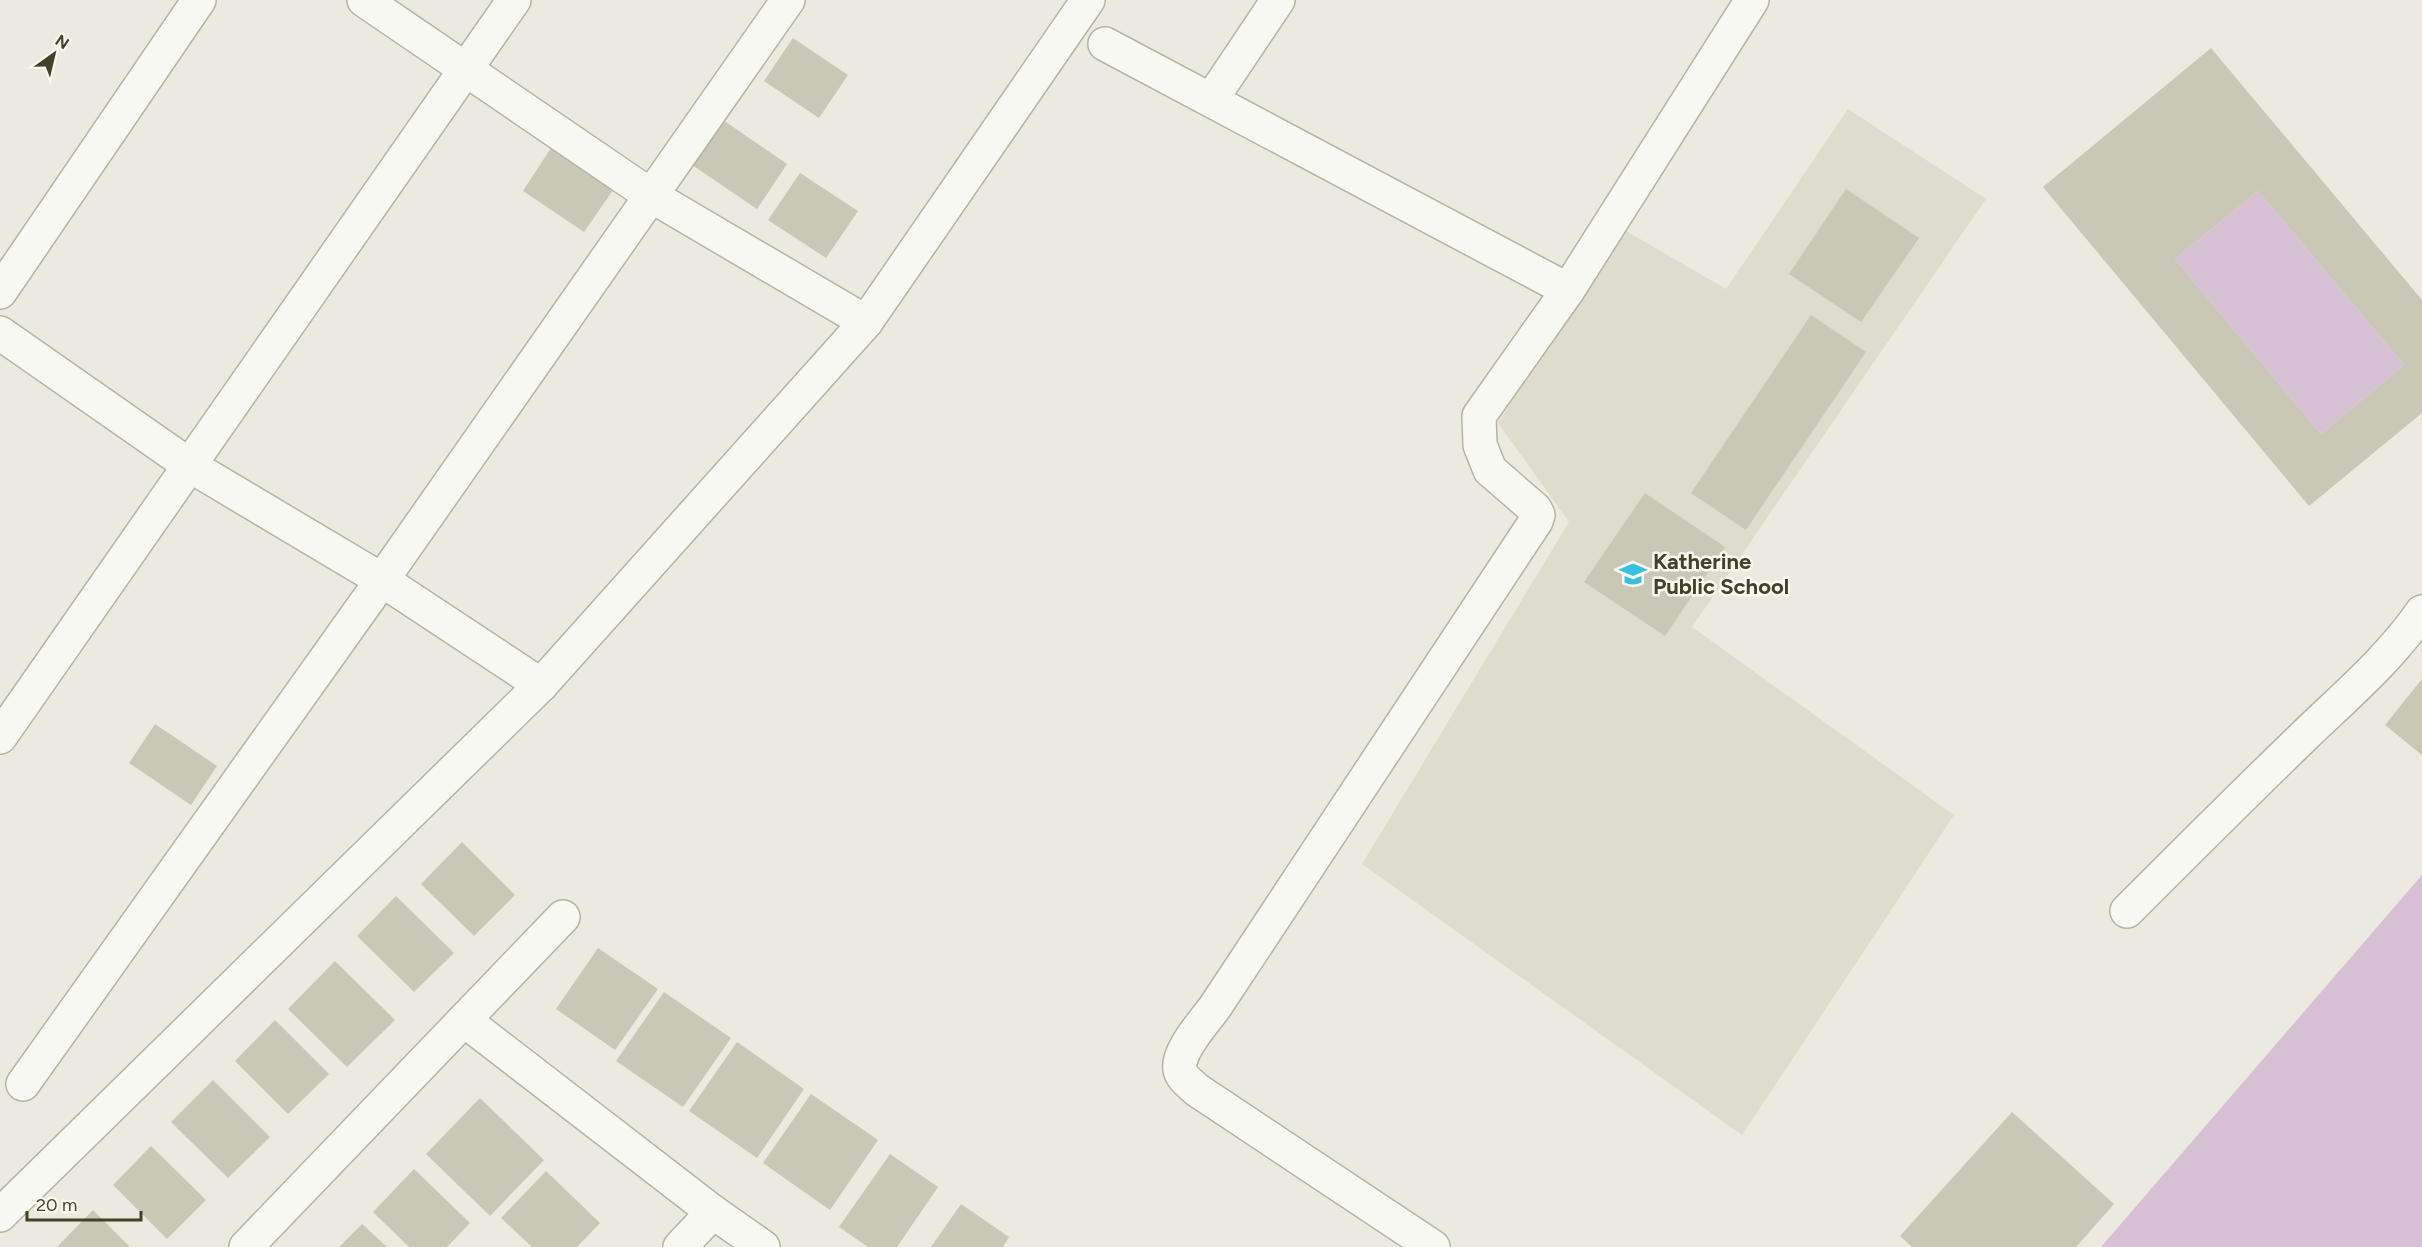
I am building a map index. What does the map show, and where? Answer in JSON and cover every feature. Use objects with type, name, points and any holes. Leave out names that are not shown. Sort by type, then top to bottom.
[{"type":"street","points":[[0,292],[199,0]]},
{"type":"street","points":[[364,0],[650,195],[866,322]]},
{"type":"street","points":[[0,736],[514,0]]},
{"type":"street","points":[[23,1084],[382,580],[788,0]]},
{"type":"street","points":[[0,1215],[541,685],[866,322],[1088,0]]},
{"type":"street","points":[[1211,100],[1278,0]]},
{"type":"street","points":[[1433,1247],[1197,1090],[1181,1072],[1180,1063],[1186,1047],[1222,997],[1536,521],[1538,515],[1535,509],[1490,470],[1480,445],[1479,416],[1568,291],[1752,0]]},
{"type":"street","points":[[1105,44],[1568,291]]},
{"type":"street","points":[[0,333],[189,465],[382,580],[541,685]]},
{"type":"street","points":[[2127,911],[2302,738],[2352,693],[2384,660],[2422,612]]},
{"type":"street","points":[[246,1247],[563,917]]},
{"type":"street","points":[[464,1020],[763,1247]]},
{"type":"street","points":[[680,1247],[714,1212]]},
{"type":"shaded area","name":"Katherine Public School","points":[[1848,109],[1986,199],[1692,627],[1954,815],[1742,1135],[1362,864],[1569,522],[1498,423],[1623,229],[1726,289]]},
{"type":"shaded area","points":[[2258,191],[2404,365],[2321,434],[2175,259]]},
{"type":"shaded area","points":[[2422,875],[2422,1247],[2101,1247]]},
{"type":"building","points":[[793,38],[848,75],[819,118],[764,81]]},
{"type":"building","points":[[2211,48],[2422,300],[2422,413],[2309,506],[2043,187]],"holes":[[[2258,191],[2404,365],[2321,434],[2175,259]]]},
{"type":"building","points":[[723,120],[787,164],[757,209],[692,165]]},
{"type":"building","points":[[551,148],[613,190],[584,232],[523,191]]},
{"type":"building","points":[[800,173],[858,211],[826,258],[768,220]]},
{"type":"building","points":[[1846,189],[1919,238],[1861,322],[1789,274]]},
{"type":"building","points":[[1811,315],[1866,352],[1746,530],[1691,493]]},
{"type":"building","points":[[1645,493],[1725,547],[1665,636],[1584,582]]},
{"type":"building","points":[[2422,679],[2422,755],[2385,725]]},
{"type":"building","points":[[155,724],[217,766],[191,805],[129,763]]},
{"type":"building","points":[[462,842],[515,895],[474,936],[421,884]]},
{"type":"building","points":[[396,896],[454,953],[414,992],[357,936]]},
{"type":"building","points":[[598,948],[658,989],[615,1050],[556,1009]]},
{"type":"building","points":[[335,961],[395,1020],[347,1067],[288,1009]]},
{"type":"building","points":[[664,992],[731,1038],[683,1107],[616,1061]]},
{"type":"building","points":[[275,1020],[329,1074],[288,1114],[235,1061]]},
{"type":"building","points":[[737,1042],[804,1089],[757,1158],[689,1111]]},
{"type":"building","points":[[213,1080],[270,1137],[228,1178],[171,1122]]},
{"type":"building","points":[[811,1094],[878,1140],[830,1210],[763,1163]]},
{"type":"building","points":[[480,1098],[544,1160],[490,1216],[426,1154]]},
{"type":"building","points":[[2012,1112],[2114,1204],[2076,1247],[1912,1247],[1900,1236]]},
{"type":"building","points":[[151,1146],[206,1200],[167,1239],[113,1185]]},
{"type":"building","points":[[890,1154],[938,1187],[897,1247],[868,1247],[839,1227]]},
{"type":"building","points":[[414,1169],[470,1223],[447,1247],[409,1247],[373,1212]]},
{"type":"building","points":[[546,1171],[600,1223],[577,1247],[532,1247],[501,1218]]},
{"type":"building","points":[[961,1204],[1009,1237],[1003,1247],[931,1247]]},
{"type":"building","points":[[93,1210],[130,1247],[57,1247]]},
{"type":"building","points":[[362,1224],[387,1247],[339,1247]]},
{"type":"place","name":"Katherine Public School","points":[[1633,574]]}]
